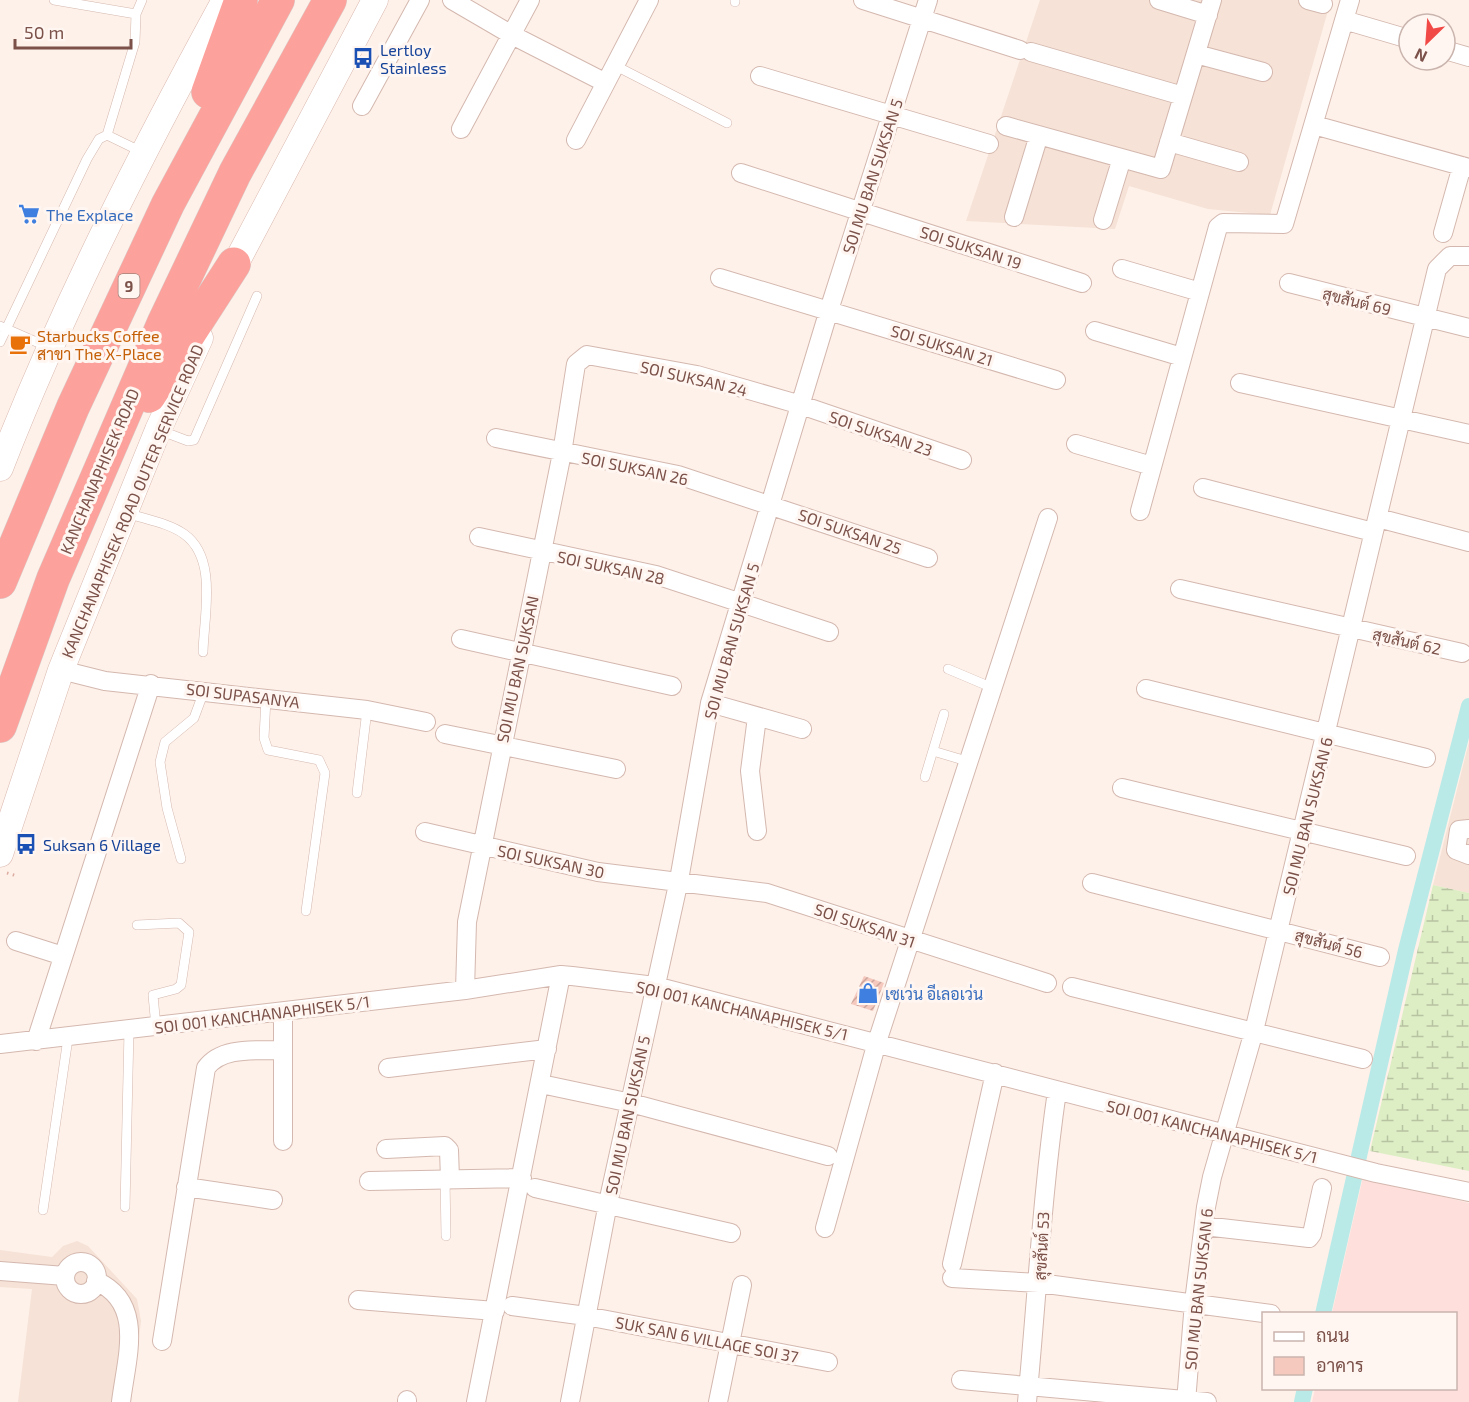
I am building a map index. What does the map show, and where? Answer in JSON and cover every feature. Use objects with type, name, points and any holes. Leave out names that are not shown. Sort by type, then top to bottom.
[{"type":"highway","points":[[168,204],[241,0]]},
{"type":"highway","name":"9","points":[[0,582],[73,407],[168,204],[278,0]]},
{"type":"highway","name":"KANCHANAPHISEK ROAD","points":[[0,726],[53,579],[90,488],[164,322],[235,173],[330,0]]},
{"type":"highway","points":[[90,488],[234,264]]},
{"type":"main road","points":[[0,468],[5,439],[142,152],[225,0]]},
{"type":"main road","name":"KANCHANAPHISEK ROAD OUTER SERVICE ROAD","points":[[0,854],[61,670],[158,430],[234,264],[375,0]]},
{"type":"street","points":[[362,106],[420,0]]},
{"type":"street","points":[[452,0],[512,35],[604,82]]},
{"type":"street","points":[[461,129],[530,0]]},
{"type":"street","points":[[576,140],[604,82],[649,0]]},
{"type":"street","points":[[863,0],[922,20],[1183,96]]},
{"type":"street","name":"SOI MU BAN SUKSAN 5","points":[[570,1402],[608,1203],[679,880],[710,704],[829,310],[928,0]]},
{"type":"street","points":[[1006,126],[1161,169],[1210,7],[1159,0]]},
{"type":"street","points":[[1140,511],[1218,227],[1221,224],[1284,224],[1350,0]]},
{"type":"street","points":[[1344,20],[1397,35]]},
{"type":"street","points":[[1196,54],[1263,72]]},
{"type":"street","points":[[760,76],[989,144]]},
{"type":"street","points":[[1314,125],[1465,167],[1443,233]]},
{"type":"street","points":[[1014,217],[1039,135]]},
{"type":"street","points":[[1169,142],[1239,162]]},
{"type":"street","points":[[1102,220],[1122,158]]},
{"type":"street","name":"SOI SUKSAN 19","points":[[741,173],[1082,283]]},
{"type":"street","name":"SOI MU BAN SUKSAN 6","points":[[1186,1401],[1194,1302],[1212,1177],[1254,1031],[1425,318],[1440,265],[1450,256],[1469,256]]},
{"type":"street","points":[[1122,269],[1200,292]]},
{"type":"street","name":"SOI SUKSAN 21","points":[[720,278],[1056,380]]},
{"type":"street","name":"สุขสันต์ 69","points":[[1289,283],[1469,328]]},
{"type":"street","points":[[1095,331],[1182,357]]},
{"type":"street","name":"SOI SUKSAN 24","points":[[587,355],[697,375],[801,405]]},
{"type":"street","name":"SOI MU BAN SUKSAN","points":[[465,990],[467,922],[481,846],[562,453],[576,364],[587,355]]},
{"type":"street","points":[[1240,383],[1469,434]]},
{"type":"street","name":"SOI SUKSAN 23","points":[[801,405],[962,460]]},
{"type":"street","name":"SOI SUKSAN 26","points":[[496,438],[678,475],[772,504]]},
{"type":"street","points":[[1076,444],[1152,466]]},
{"type":"street","points":[[1203,488],[1376,525],[1469,542]]},
{"type":"street","name":"SOI SUKSAN 25","points":[[772,504],[928,558]]},
{"type":"street","points":[[825,1228],[877,1042],[912,941],[1048,518]]},
{"type":"street","name":"SOI SUKSAN 28","points":[[479,537],[656,575],[830,632]]},
{"type":"street","name":"สุขสันต์ 62","points":[[1180,589],[1462,653]]},
{"type":"street","points":[[461,639],[672,686]]},
{"type":"street","name":"SOI SUPASANYA","points":[[61,670],[105,681],[151,684],[367,710],[426,722]]},
{"type":"street","points":[[36,1041],[151,684]]},
{"type":"street","points":[[1146,689],[1426,758]]},
{"type":"street","points":[[710,704],[802,729]]},
{"type":"street","points":[[756,831],[750,771],[757,717]]},
{"type":"street","points":[[445,734],[616,769]]},
{"type":"street","points":[[1122,788],[1406,856]]},
{"type":"street","points":[[1469,829],[1459,830],[1456,850],[1469,855]]},
{"type":"street","name":"SOI SUKSAN 30","points":[[425,832],[598,872],[679,880]]},
{"type":"street","name":"SOI SUKSAN 31","points":[[679,880],[767,893],[1047,983]]},
{"type":"street","name":"สุขสันต์ 56","points":[[1092,883],[1279,929],[1380,957]]},
{"type":"street","points":[[16,941],[63,956]]},
{"type":"street","points":[[476,1402],[503,1308],[528,1183],[541,1084],[561,975]]},
{"type":"street","name":"SOI 001 KANCHANAPHISEK 5/1","points":[[0,1044],[68,1038],[465,990],[561,975],[655,986],[1376,1173],[1469,1192]]},
{"type":"street","points":[[1072,987],[1363,1059]]},
{"type":"street","points":[[283,1012],[283,1141]]},
{"type":"street","points":[[388,1068],[547,1049]]},
{"type":"street","points":[[162,1341],[206,1068],[213,1058],[226,1053],[282,1050]]},
{"type":"street","points":[[995,1073],[952,1271],[1262,1313]]},
{"type":"street","points":[[541,1084],[631,1103],[828,1156]]},
{"type":"street","name":"สุขสันต์ 53","points":[[1027,1394],[1039,1283],[1044,1181],[1057,1091]]},
{"type":"street","points":[[386,1149],[445,1146],[449,1150],[448,1179]]},
{"type":"street","points":[[369,1181],[448,1179],[528,1183],[731,1233]]},
{"type":"street","points":[[186,1187],[273,1200]]},
{"type":"street","points":[[1204,1226],[1309,1238],[1312,1234],[1322,1188]]},
{"type":"street","points":[[0,1271],[65,1276],[67,1287],[81,1294],[91,1290],[96,1281],[118,1295],[129,1319],[121,1402]]},
{"type":"street","points":[[717,1402],[742,1285]]},
{"type":"street","name":"SUK SAN 6 VILLAGE SOI 37","points":[[358,1300],[503,1308],[586,1316],[828,1362]]},
{"type":"street","points":[[961,1380],[1027,1394],[1207,1402]]},
{"type":"lane","points":[[54,0],[136,14]]},
{"type":"lane","points":[[0,342],[3,327],[87,159],[99,140],[107,135],[135,42],[136,14],[142,0]]},
{"type":"lane","points":[[614,65],[727,123]]},
{"type":"lane","points":[[107,135],[142,152]]},
{"type":"lane","points":[[158,430],[188,441],[197,436],[257,296]]},
{"type":"lane","points":[[3,327],[50,348]]},
{"type":"lane","points":[[124,512],[183,533],[199,548],[206,566],[203,652]]},
{"type":"lane","points":[[948,669],[993,688]]},
{"type":"lane","points":[[181,859],[167,808],[160,762],[165,742],[194,718],[204,690]]},
{"type":"lane","points":[[266,698],[264,738],[268,750],[319,760],[325,773],[306,911]]},
{"type":"lane","points":[[357,793],[367,710]]},
{"type":"lane","points":[[925,777],[944,714]]},
{"type":"lane","points":[[933,751],[970,762]]},
{"type":"lane","points":[[137,925],[179,923],[189,932],[181,985],[153,995],[156,1027]]},
{"type":"lane","points":[[124,1206],[129,1030]]},
{"type":"lane","points":[[43,1210],[68,1038]]},
{"type":"lane","points":[[446,1236],[448,1179]]},
{"type":"shaded area","points":[[1040,0],[1331,0],[1270,215],[1208,209],[1129,186],[1115,229],[966,221]]},
{"type":"shaded area","points":[[1469,742],[1469,893],[1433,885]]},
{"type":"shaded area","points":[[1363,1177],[1469,1203],[1469,1402],[1312,1402],[1315,1390],[1457,1390],[1457,1312],[1332,1312]]},
{"type":"shaded area","points":[[77,1241],[88,1246],[137,1299],[141,1321],[131,1402],[18,1402],[32,1289],[0,1287],[0,1250],[52,1257],[63,1246]]},
{"type":"green space","points":[[1433,885],[1469,893],[1469,1171],[1370,1151]]},
{"type":"building","name":"เซเว่น อีเลอเว่น","points":[[864,976],[884,983],[873,1011],[851,1004]]},
{"type":"waterway","points":[[1323,1312],[1406,950],[1469,706]]},
{"type":"waterway","points":[[1302,1402],[1305,1390]]},
{"type":"place","name":"Lertloy Stainless","points":[[363,58]]},
{"type":"place","name":"The Explace","points":[[29,214]]},
{"type":"place","name":"Starbucks Coffee สาขา The X-Place","points":[[20,344]]},
{"type":"place","name":"Suksan 6 Village","points":[[26,844]]},
{"type":"place","name":"เซเว่น อีเลอเว่น","points":[[868,993]]}]
